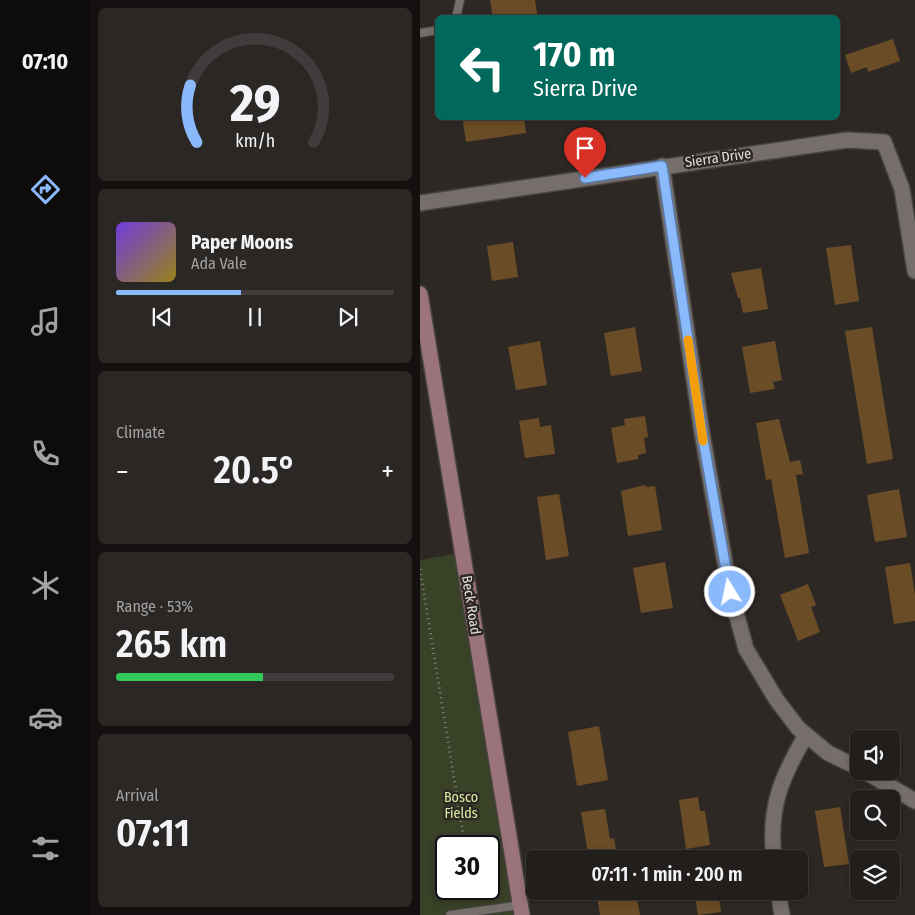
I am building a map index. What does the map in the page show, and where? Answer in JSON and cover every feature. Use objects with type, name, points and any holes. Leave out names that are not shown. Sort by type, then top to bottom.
[{"type":"main road","name":"Beck Road","points":[[420,294],[521,910]]},
{"type":"street","name":"Sierra Drive","points":[[420,203],[847,140],[884,142],[902,190],[915,271]]},
{"type":"street","points":[[662,166],[702,433],[730,592],[746,649],[776,699],[798,728],[828,753],[850,764]]},
{"type":"street","points":[[773,850],[774,808],[785,770],[806,735]]},
{"type":"street","points":[[879,780],[915,801]]},
{"type":"street","points":[[780,900],[782,915]]},
{"type":"lane","points":[[457,15],[460,0]]},
{"type":"lane","points":[[420,33],[435,30]]},
{"type":"lane","points":[[450,915],[521,910]]},
{"type":"path","points":[[420,569],[463,835]]},
{"type":"green space","name":"Bosco Fields","points":[[460,553],[520,915],[420,915],[420,560]]},
{"type":"building","points":[[490,0],[535,0],[538,15],[492,15]]},
{"type":"building","points":[[893,39],[900,61],[868,72],[867,67],[851,73],[845,55]]},
{"type":"building","points":[[524,120],[526,133],[466,142],[463,121]]},
{"type":"building","points":[[513,242],[518,277],[492,281],[487,246]]},
{"type":"building","points":[[851,245],[859,301],[835,305],[826,248]]},
{"type":"building","points":[[761,268],[768,309],[743,313],[731,273]]},
{"type":"building","points":[[635,327],[642,371],[611,376],[604,333]]},
{"type":"building","points":[[872,327],[893,459],[867,464],[845,331]]},
{"type":"building","points":[[540,341],[547,385],[516,390],[508,347]]},
{"type":"building","points":[[775,341],[782,380],[773,382],[775,389],[750,393],[742,347]]},
{"type":"building","points":[[645,416],[648,437],[644,438],[646,453],[638,455],[638,459],[617,463],[611,428],[625,425],[624,419]]},
{"type":"building","points":[[539,418],[540,427],[551,425],[555,454],[525,458],[519,421]]},
{"type":"building","points":[[779,419],[790,462],[800,460],[803,474],[796,475],[809,553],[785,558],[771,479],[766,480],[756,423]]},
{"type":"building","points":[[645,485],[646,487],[655,486],[662,530],[628,536],[621,491]]},
{"type":"building","points":[[899,489],[907,537],[875,542],[867,495]]},
{"type":"building","points":[[559,494],[569,556],[546,560],[537,497]]},
{"type":"building","points":[[665,562],[673,608],[641,613],[633,568]]},
{"type":"building","points":[[910,563],[915,595],[915,621],[894,624],[885,567]]},
{"type":"building","points":[[808,584],[816,605],[811,607],[820,632],[798,641],[780,595]]},
{"type":"building","points":[[599,726],[608,780],[577,786],[568,732]]},
{"type":"building","points":[[698,797],[700,811],[705,811],[710,845],[686,849],[679,800]]},
{"type":"building","points":[[840,807],[849,864],[824,867],[815,811]]},
{"type":"building","points":[[605,809],[610,839],[614,838],[616,850],[587,850],[581,812]]},
{"type":"building","points":[[598,900],[637,900],[640,915],[600,915]]},
{"type":"building","points":[[696,900],[719,900],[721,912],[698,915]]},
{"type":"slow traffic","points":[[688,340],[703,441]]},
{"type":"route","points":[[585,178],[662,166],[702,433],[730,592]]}]
